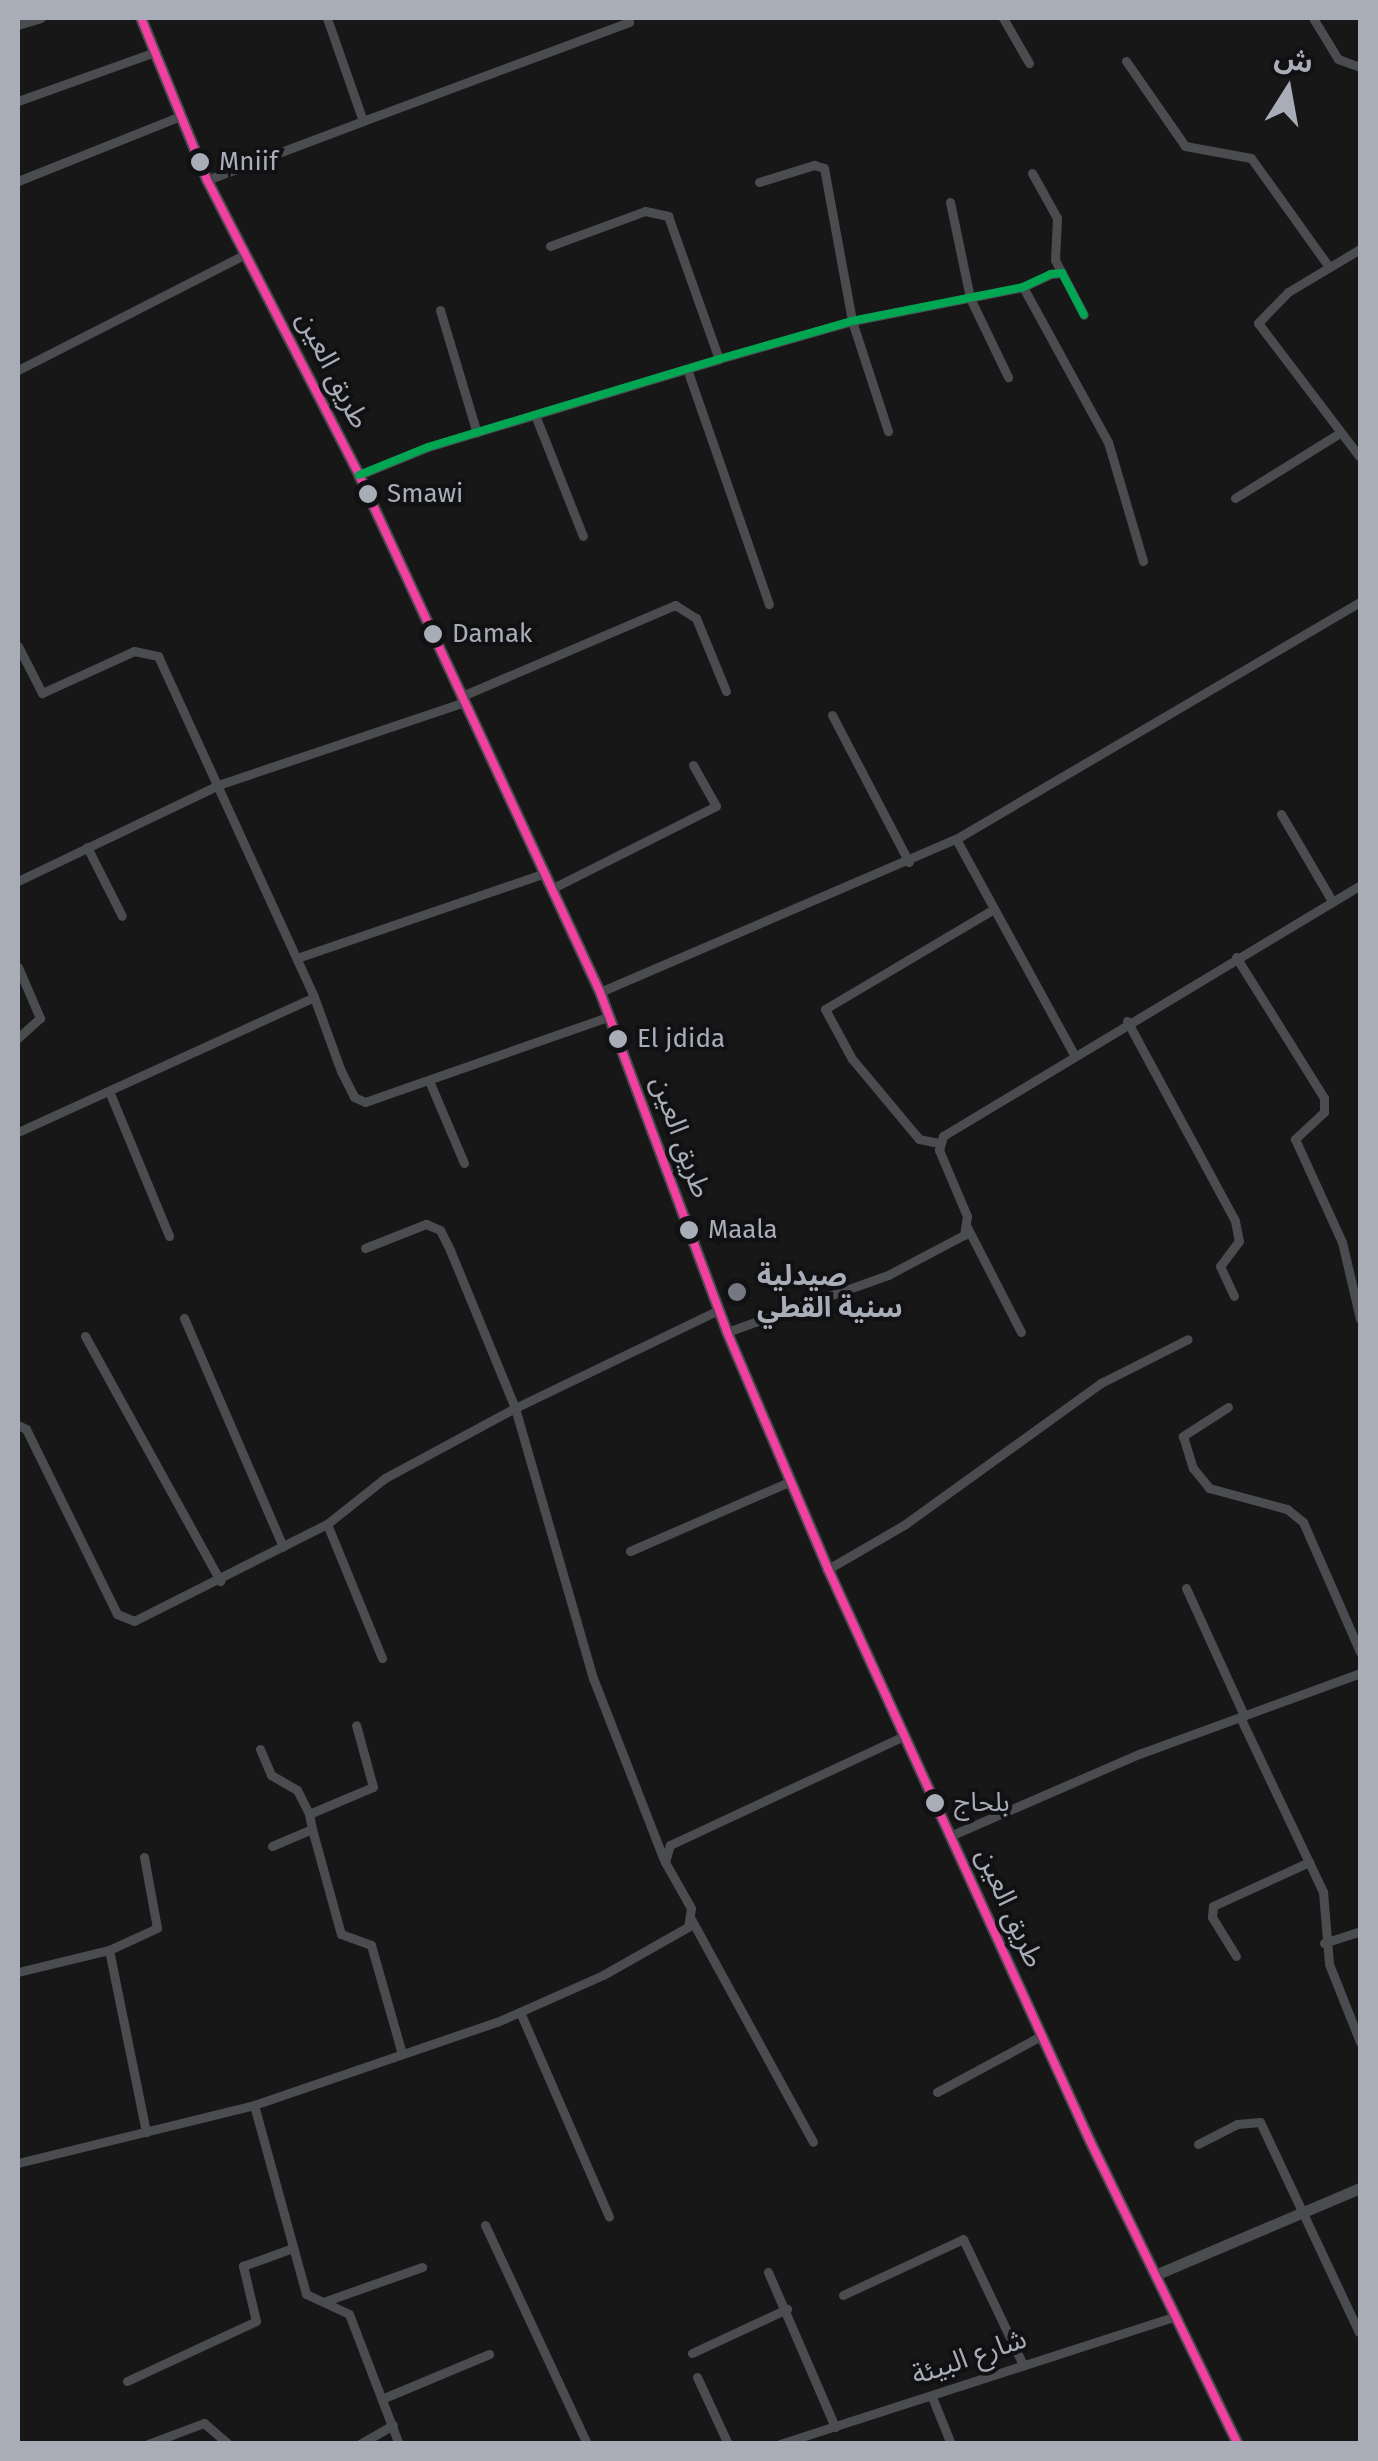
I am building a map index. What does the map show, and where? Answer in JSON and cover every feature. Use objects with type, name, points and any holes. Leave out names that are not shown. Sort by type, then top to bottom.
[{"type":"main road","name":"طريق العين","points":[[141,18],[178,117],[207,180],[358,475],[553,888],[610,1016],[727,1332],[828,1570],[1041,2036],[1238,2444]]},
{"type":"street","points":[[18,25],[42,18]]},
{"type":"street","points":[[327,18],[363,121]]},
{"type":"street","points":[[1003,18],[1029,63]]},
{"type":"street","points":[[1314,18],[1338,59],[1360,67]]},
{"type":"street","points":[[207,180],[629,22]]},
{"type":"street","points":[[18,102],[155,52]]},
{"type":"street","points":[[1126,61],[1185,146],[1251,158],[1328,267]]},
{"type":"street","points":[[18,181],[178,117]]},
{"type":"street","points":[[759,182],[814,164],[824,168],[852,321],[888,431]]},
{"type":"street","points":[[1032,173],[1057,218],[1055,260],[1084,315]]},
{"type":"street","points":[[950,202],[970,298],[1008,377]]},
{"type":"street","points":[[550,246],[645,212],[668,216],[719,359]]},
{"type":"street","points":[[1360,249],[1267,308],[1258,323],[1360,457]]},
{"type":"street","points":[[18,370],[246,254]]},
{"type":"street","points":[[358,475],[687,368],[852,321],[1023,287],[1062,273]]},
{"type":"street","points":[[1023,287],[1108,442],[1143,561]]},
{"type":"street","points":[[440,310],[478,433]]},
{"type":"street","points":[[687,368],[769,604]]},
{"type":"street","points":[[535,415],[583,536]]},
{"type":"street","points":[[1235,498],[1340,433]]},
{"type":"street","points":[[600,992],[956,839],[1360,602]]},
{"type":"street","points":[[18,878],[218,785],[463,699],[675,606],[696,618],[726,691]]},
{"type":"street","points":[[18,646],[36,690],[45,693],[134,652],[154,652],[300,956],[358,1100],[430,1083],[610,1016]]},
{"type":"street","points":[[832,715],[909,862]]},
{"type":"street","points":[[553,888],[716,806],[693,765]]},
{"type":"street","points":[[1281,814],[1332,902]]},
{"type":"street","points":[[956,839],[1073,1053]]},
{"type":"street","points":[[88,847],[122,916]]},
{"type":"street","points":[[300,956],[546,874]]},
{"type":"street","points":[[939,1143],[957,1125],[1073,1053],[1360,885]]},
{"type":"street","points":[[939,1143],[918,1138],[852,1059],[825,1008],[994,909]]},
{"type":"street","points":[[1236,957],[1324,1098],[1324,1112],[1295,1139],[1342,1242],[1360,1319]]},
{"type":"street","points":[[18,967],[40,1018],[18,1038]]},
{"type":"street","points":[[18,1132],[314,997]]},
{"type":"street","points":[[1127,1021],[1235,1221],[1239,1241],[1220,1266],[1234,1296]]},
{"type":"street","points":[[430,1083],[464,1163]]},
{"type":"street","points":[[109,1091],[169,1236]]},
{"type":"street","points":[[939,1143],[967,1227],[1021,1332]]},
{"type":"street","points":[[365,1248],[426,1224],[440,1230],[515,1408],[593,1678],[666,1862],[691,1919],[813,2142]]},
{"type":"street","points":[[727,1332],[888,1276],[964,1235],[967,1227]]},
{"type":"street","points":[[18,1425],[26,1429],[121,1619],[140,1618],[220,1582],[327,1524],[385,1478],[515,1408],[719,1310]]},
{"type":"street","points":[[184,1318],[283,1547]]},
{"type":"street","points":[[85,1336],[220,1582]]},
{"type":"street","points":[[828,1570],[904,1526],[1101,1383],[1188,1339]]},
{"type":"street","points":[[1228,1407],[1181,1440],[1193,1468],[1209,1488],[1287,1509],[1303,1522],[1360,1652]]},
{"type":"street","points":[[630,1551],[790,1482]]},
{"type":"street","points":[[327,1524],[382,1658]]},
{"type":"street","points":[[1186,1588],[1310,1862],[1329,1914],[1324,1943],[1360,2042]]},
{"type":"street","points":[[950,1836],[1242,1716],[1360,1673]]},
{"type":"street","points":[[309,1814],[373,1787],[356,1725]]},
{"type":"street","points":[[666,1862],[670,1845],[904,1736]]},
{"type":"street","points":[[260,1749],[272,1774],[298,1790],[309,1814],[342,1934],[371,1945],[402,2054]]},
{"type":"street","points":[[272,1846],[312,1828]]},
{"type":"street","points":[[18,1972],[109,1950],[158,1928],[144,1857]]},
{"type":"street","points":[[1236,1956],[1212,1918],[1212,1906],[1310,1862]]},
{"type":"street","points":[[18,2163],[254,2105],[520,2012],[685,1931],[691,1919]]},
{"type":"street","points":[[1324,1943],[1360,1930]]},
{"type":"street","points":[[109,1950],[146,2132]]},
{"type":"street","points":[[520,2012],[609,2217]]},
{"type":"street","points":[[937,2092],[1041,2036]]},
{"type":"street","points":[[254,2105],[290,2249],[306,2294],[349,2314],[400,2444]]},
{"type":"street","points":[[1198,2144],[1237,2124],[1260,2122],[1359,2332]]},
{"type":"street","points":[[1155,2275],[1360,2188]]},
{"type":"street","points":[[485,2225],[587,2444]]},
{"type":"street","points":[[842,2295],[963,2239],[1023,2365]]},
{"type":"street","points":[[127,2382],[256,2321],[242,2266],[290,2249]]},
{"type":"street","points":[[324,2302],[422,2268]]},
{"type":"street","points":[[768,2272],[835,2427]]},
{"type":"street","points":[[692,2353],[787,2309]]},
{"type":"street","name":"شارع البيئة","points":[[780,2444],[1174,2316]]},
{"type":"street","points":[[384,2398],[489,2354]]},
{"type":"street","points":[[697,2377],[728,2444]]},
{"type":"street","points":[[932,2397],[952,2444]]},
{"type":"street","points":[[148,2444],[204,2424],[228,2444]]},
{"type":"street","points":[[360,2444],[393,2425]]},
{"type":"transit line","points":[[141,18],[207,180],[359,475],[600,992],[727,1332],[828,1569],[1090,2141],[1238,2444]]},
{"type":"transit line","points":[[359,475],[428,447],[719,359],[852,321],[1023,287],[1051,274],[1062,273],[1084,315]]},
{"type":"place","name":"Mniif","points":[[200,162]]},
{"type":"place","name":"Smawi","points":[[368,494]]},
{"type":"place","name":"Damak","points":[[433,634]]},
{"type":"place","name":"El jdida","points":[[618,1039]]},
{"type":"place","name":"Maala","points":[[689,1230]]},
{"type":"place","name":"صيدلية سنية القطي","points":[[737,1292]]},
{"type":"place","name":"بلحاج","points":[[935,1803]]}]
